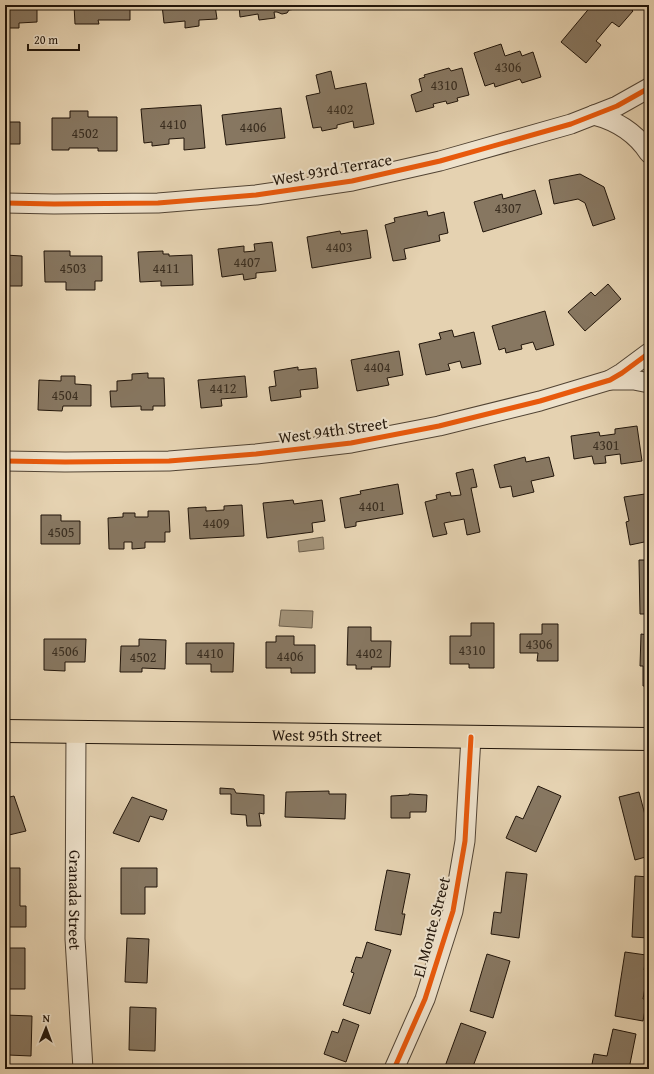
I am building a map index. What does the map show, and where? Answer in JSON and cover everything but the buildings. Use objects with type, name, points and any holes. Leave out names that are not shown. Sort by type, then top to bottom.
[{"type":"main road","name":"West 95th Street","points":[[5,731],[649,739]]},
{"type":"street","name":"West 93rd Terrace","points":[[5,203],[158,203],[256,195],[344,182],[440,161],[526,137],[594,115],[628,100],[649,88]]},
{"type":"street","points":[[594,115],[605,118],[627,129],[649,153]]},
{"type":"street","name":"West 94th Street","points":[[5,461],[169,461],[256,454],[351,443],[440,426],[540,401],[610,380],[649,353]]},
{"type":"street","name":"West 94th Street","points":[[610,380],[634,380],[649,383]]},
{"type":"street","name":"Granada Street","points":[[76,732],[75,939],[83,1069]]},
{"type":"street","name":"El Monte Street","points":[[394,1069],[425,999],[453,911],[465,841],[470,737]]},
{"type":"shaded area","points":[[323,537],[324,549],[299,552],[298,541]]},
{"type":"shaded area","points":[[281,610],[313,611],[312,628],[279,626]]},
{"type":"cycle path","points":[[5,203],[158,203],[256,195],[352,181],[440,161],[571,124],[617,106],[649,88]]},
{"type":"cycle path","points":[[5,461],[169,461],[256,454],[351,443],[439,426],[540,401],[610,380],[649,353]]},
{"type":"cycle path","points":[[394,1069],[425,999],[453,911],[465,841],[471,737]]}]
